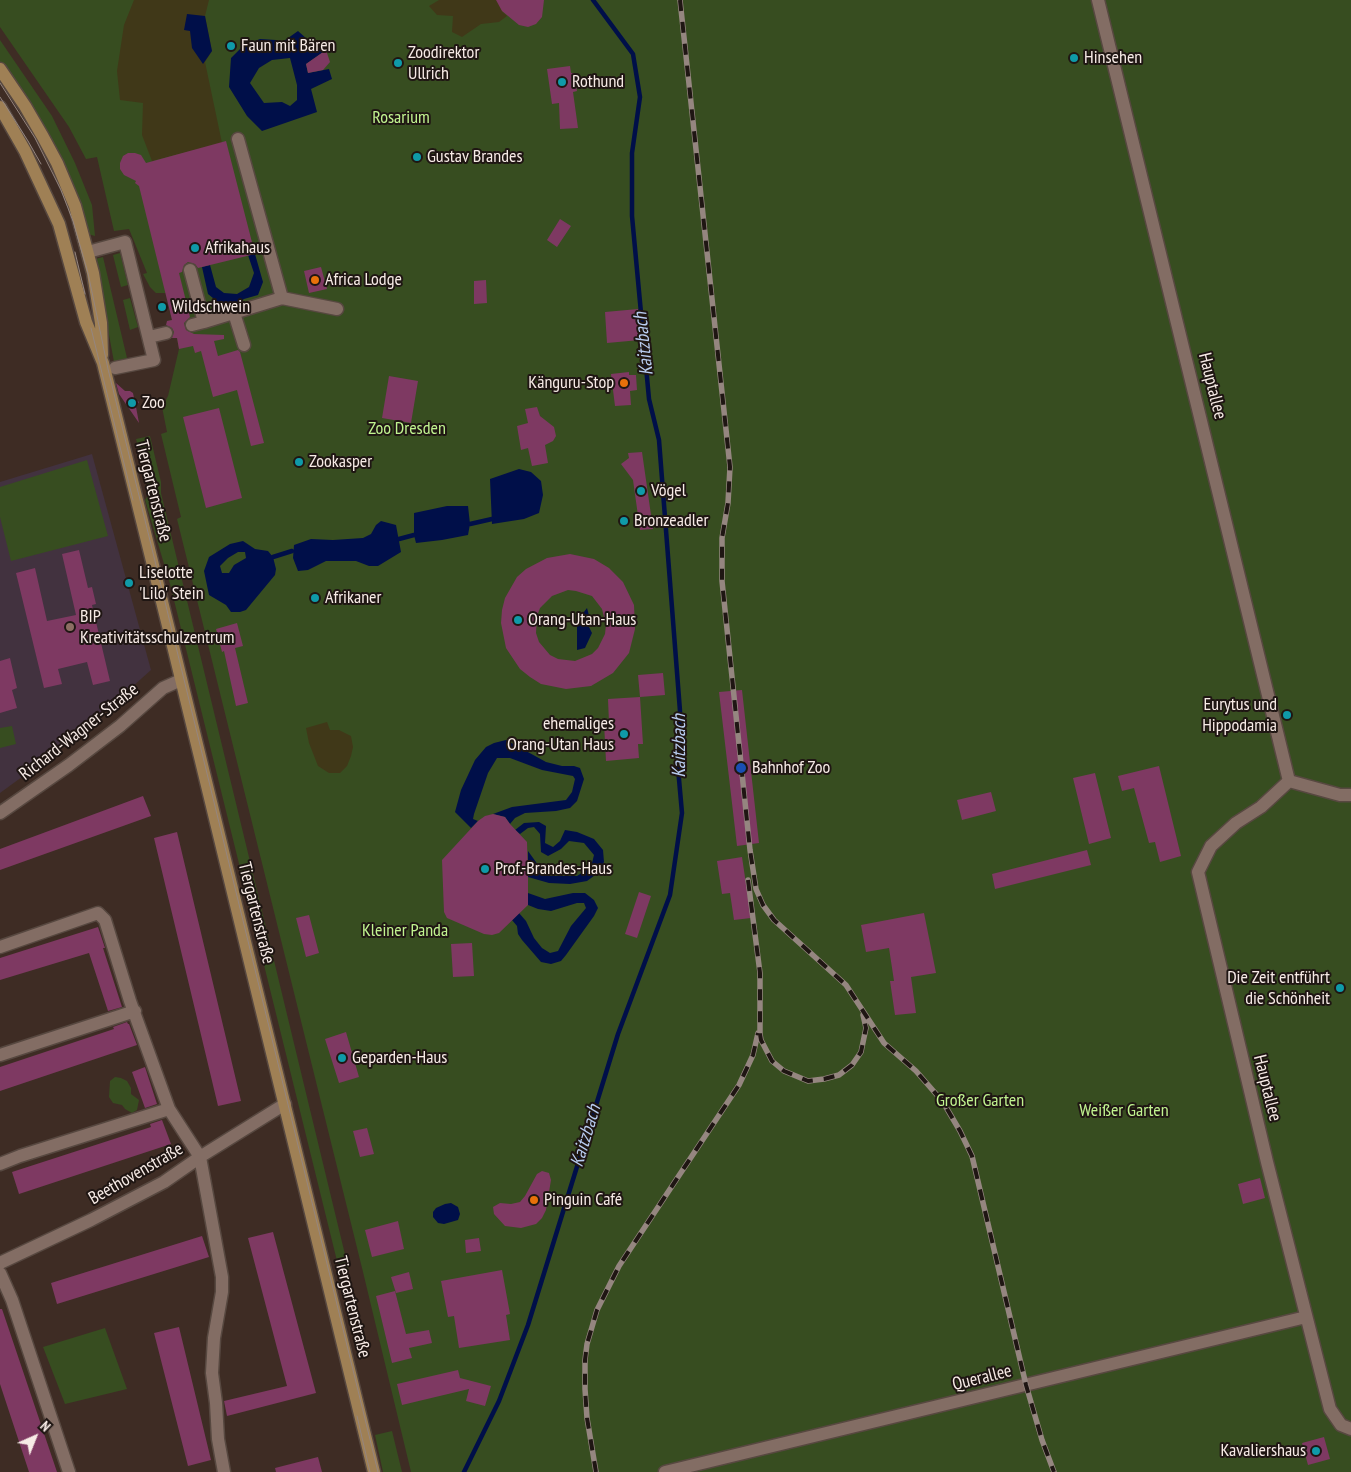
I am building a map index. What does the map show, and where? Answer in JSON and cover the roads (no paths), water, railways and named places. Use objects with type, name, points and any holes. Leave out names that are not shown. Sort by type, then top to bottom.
[{"type":"main road","name":"Tiergartenstraße","points":[[0,69],[25,106],[57,163],[75,206],[88,252],[101,323],[103,363]]},
{"type":"main road","name":"Tiergartenstraße","points":[[0,108],[25,151],[58,224],[86,322],[103,363],[374,1472]]},
{"type":"street","name":"Hauptallee","points":[[1098,0],[1289,781],[1262,807],[1236,823],[1211,846],[1198,872],[1330,1409],[1341,1425],[1351,1429]]},
{"type":"street","points":[[238,139],[282,298]]},
{"type":"street","points":[[88,252],[126,242],[141,282],[154,360],[115,368]]},
{"type":"street","points":[[190,270],[198,324],[282,298],[337,308]]},
{"type":"street","points":[[234,313],[244,345]]},
{"type":"street","points":[[149,337],[166,333]]},
{"type":"street","name":"Richard-Wagner-Straße","points":[[0,813],[85,753],[120,726],[163,688],[181,680]]},
{"type":"street","points":[[1289,781],[1340,795],[1351,796]]},
{"type":"street","points":[[0,947],[98,913],[105,920],[169,1109],[200,1157],[222,1277],[222,1292],[214,1338],[212,1373],[216,1403],[220,1471]]},
{"type":"street","points":[[0,1055],[135,1011]]},
{"type":"street","name":"Beethovenstraße","points":[[0,1263],[128,1202],[164,1182],[200,1157],[285,1104]]},
{"type":"street","points":[[0,1164],[169,1109]]},
{"type":"street","points":[[0,1272],[12,1300],[70,1472]]},
{"type":"street","name":"Querallee","points":[[665,1472],[1306,1317]]},
{"type":"waterway","name":"Kaitzbach","points":[[464,1472],[499,1401],[528,1325],[618,1034],[670,895],[682,813],[678,768],[680,711],[659,440],[649,399],[632,216],[632,153],[640,97],[633,54],[593,0]]},
{"type":"waterway","points":[[470,524],[492,519]]},
{"type":"waterway","points":[[399,539],[414,535]]},
{"type":"waterway","points":[[273,557],[292,551]]},
{"type":"tram line","points":[[0,83],[35,138],[61,190],[73,221],[88,273],[108,369],[378,1472]]},
{"type":"tram line","points":[[0,97],[41,164]]},
{"type":"tram line","points":[[75,252],[85,294]]},
{"type":"tram line","points":[[91,328],[133,500]]},
{"type":"tram line","points":[[357,1416],[370,1472]]},
{"type":"railway","points":[[680,0],[730,467],[728,503],[722,538],[722,581],[750,850],[756,889],[763,905],[774,920],[846,985],[884,1043],[916,1071],[943,1102],[960,1131],[972,1156],[1026,1385],[1042,1440],[1054,1472]]},
{"type":"railway","points":[[748,880],[760,973],[760,1034],[761,1040],[772,1061],[784,1071],[808,1081],[839,1075],[852,1065],[861,1052],[866,1028],[863,1015]]},
{"type":"railway","points":[[596,1472],[587,1418],[585,1360],[587,1344],[597,1310],[619,1266],[739,1085],[753,1055],[758,1033]]},
{"type":"place","name":"Faun mit Bären","points":[[231,46]]},
{"type":"place","name":"Hinsehen","points":[[1074,58]]},
{"type":"place","name":"Zoodirektor Ullrich","points":[[398,63]]},
{"type":"place","name":"Rothund","points":[[562,82]]},
{"type":"place","name":"Gustav Brandes","points":[[417,157]]},
{"type":"place","name":"Afrikahaus","points":[[195,248]]},
{"type":"place","name":"Africa Lodge","points":[[315,280]]},
{"type":"place","name":"Wildschwein","points":[[162,307]]},
{"type":"place","name":"Känguru-Stop","points":[[624,383]]},
{"type":"place","name":"Zoo","points":[[132,403]]},
{"type":"place","name":"Zookasper","points":[[299,462]]},
{"type":"place","name":"Vögel","points":[[641,491]]},
{"type":"place","name":"Bronzeadler","points":[[624,521]]},
{"type":"place","name":"Liselotte 'Lilo' Stein","points":[[129,583]]},
{"type":"place","name":"Afrikaner","points":[[315,598]]},
{"type":"place","name":"Orang-Utan-Haus","points":[[518,620]]},
{"type":"place","name":"BIP Kreativitätsschulzentrum","points":[[70,627]]},
{"type":"place","name":"Eurytus und Hippodamia","points":[[1287,715]]},
{"type":"place","name":"ehemaliges Orang-Utan Haus","points":[[624,734]]},
{"type":"place","name":"Bahnhof Zoo","points":[[741,768]]},
{"type":"place","name":"Prof.-Brandes-Haus","points":[[485,869]]},
{"type":"place","name":"Die Zeit entführt die Schönheit","points":[[1340,988]]},
{"type":"place","name":"Geparden-Haus","points":[[342,1058]]},
{"type":"place","name":"Pinguin Café","points":[[534,1200]]},
{"type":"place","name":"Kavaliershaus","points":[[1316,1451]]},
{"type":"park label","name":"Rosarium","points":[[401,118]]},
{"type":"park label","name":"Zoo Dresden","points":[[407,429]]},
{"type":"park label","name":"Kleiner Panda","points":[[405,931]]},
{"type":"park label","name":"Großer Garten","points":[[980,1101]]},
{"type":"park label","name":"Weißer Garten","points":[[1124,1111]]}]
